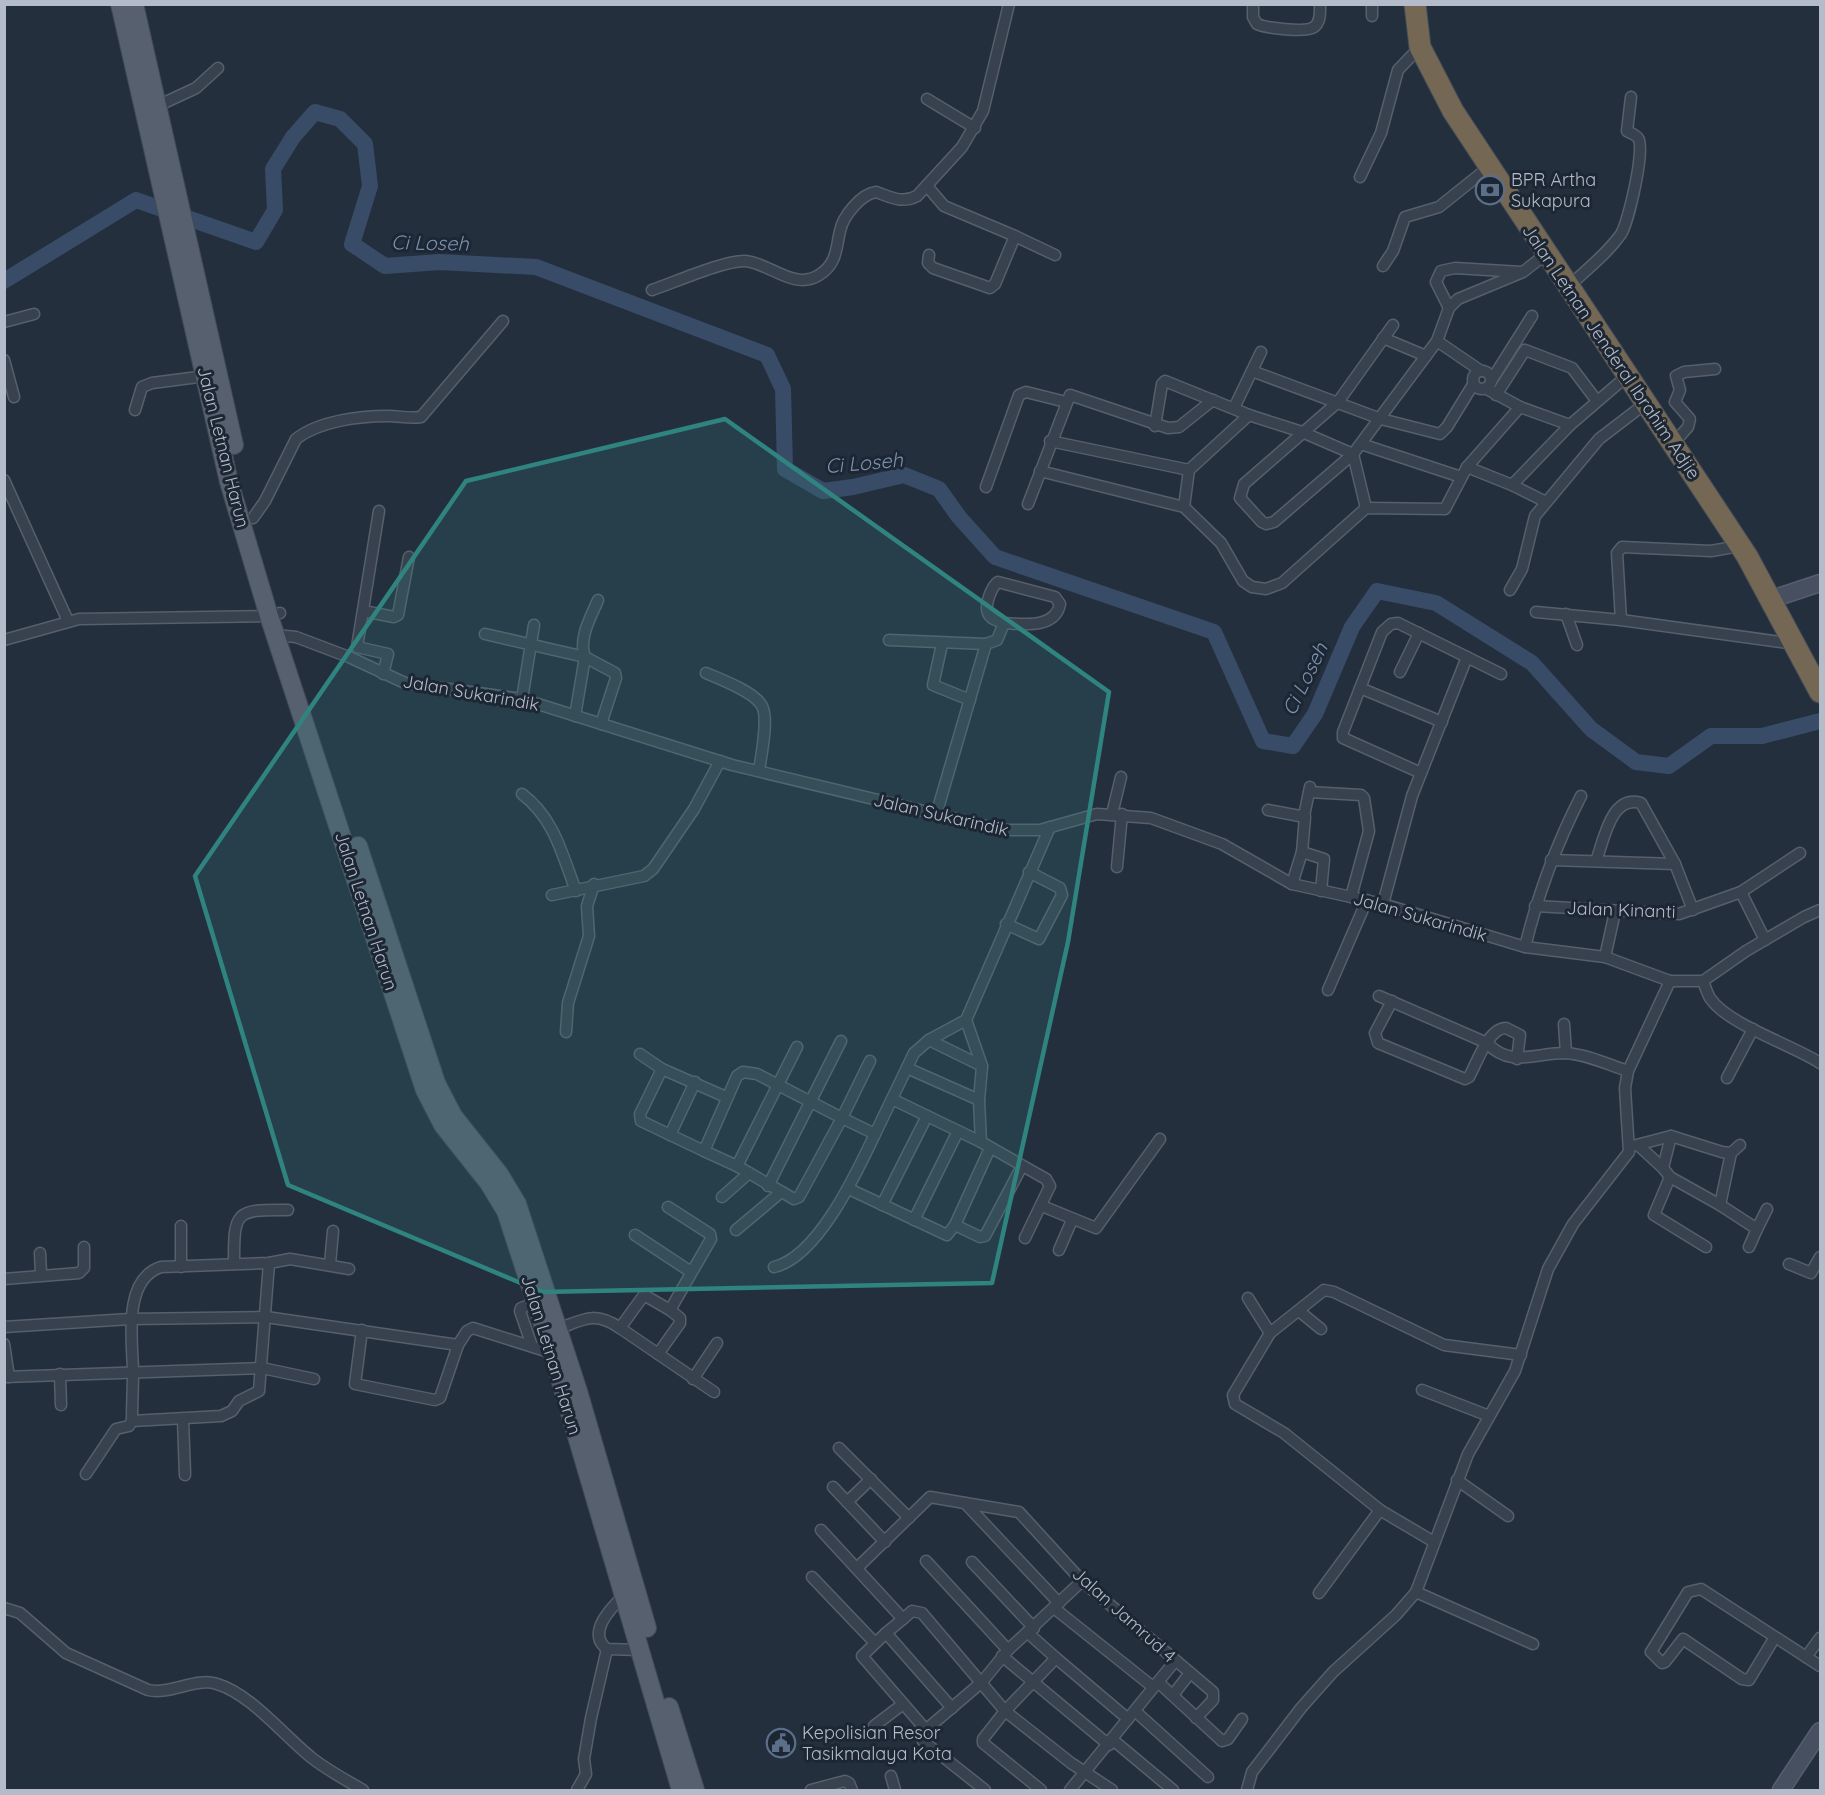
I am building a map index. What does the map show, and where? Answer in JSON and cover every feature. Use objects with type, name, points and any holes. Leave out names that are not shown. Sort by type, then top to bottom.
[{"type":"highway","name":"Jalan Letnan Jenderal Ibrahim Adjie","points":[[1415,4],[1420,47],[1432,74],[1489,168],[1739,546],[1772,599],[1818,687]]},
{"type":"main road","name":"Jalan Letnan Harun","points":[[120,4],[151,108]]},
{"type":"main road","name":"Jalan Letnan Harun","points":[[134,4],[160,149],[275,614]]},
{"type":"main road","name":"Jalan Letnan Harun","points":[[181,234],[206,376],[229,482],[361,872],[436,1083],[453,1116],[499,1174],[517,1204],[558,1329],[559,1354]]},
{"type":"main road","points":[[1772,599],[1821,583]]},
{"type":"main road","name":"Jalan Letnan Harun","points":[[361,872],[425,1090],[443,1125],[489,1183],[506,1211],[535,1303],[559,1354],[626,1586],[695,1791]]},
{"type":"main road","name":"Jalan Letnan Harun","points":[[626,1586],[640,1650],[681,1791]]},
{"type":"main road","points":[[1781,1791],[1821,1731]]},
{"type":"street","points":[[652,290],[734,262],[751,262],[789,278],[810,279],[827,269],[834,260],[840,228],[866,195],[876,192],[903,201],[917,196],[962,147],[974,130],[988,99],[1009,4]]},
{"type":"street","points":[[1253,4],[1253,17],[1257,24],[1305,30],[1319,21],[1320,4]]},
{"type":"street","points":[[1360,177],[1381,133],[1398,70],[1420,47]]},
{"type":"street","points":[[151,108],[196,88],[218,68]]},
{"type":"street","points":[[1568,287],[1608,250],[1625,226],[1637,176],[1640,144],[1638,138],[1627,131],[1631,98]]},
{"type":"street","points":[[927,99],[974,130]]},
{"type":"street","points":[[1383,266],[1394,251],[1405,217],[1439,207],[1489,168]]},
{"type":"street","points":[[927,186],[944,206],[1055,255]]},
{"type":"street","points":[[929,255],[928,263],[933,268],[990,288],[996,284],[1015,236]]},
{"type":"street","points":[[1392,325],[1338,402],[1241,489],[1240,498],[1266,524],[1278,519],[1353,454],[1437,341],[1449,309],[1458,299],[1523,272],[1546,254]]},
{"type":"street","points":[[1449,309],[1436,282],[1441,271],[1455,268],[1523,272]]},
{"type":"street","points":[[4,322],[34,314]]},
{"type":"street","points":[[1474,383],[1479,388],[1488,385],[1532,316]]},
{"type":"street","points":[[253,518],[265,501],[296,439],[301,435],[334,423],[359,418],[421,417],[455,380],[503,321]]},
{"type":"street","points":[[1383,338],[1426,356]]},
{"type":"street","points":[[1437,341],[1489,373],[1488,385],[1496,395],[1520,408],[1570,425]]},
{"type":"street","points":[[1514,346],[1572,368],[1597,401]]},
{"type":"street","points":[[1496,395],[1525,350]]},
{"type":"street","points":[[1234,408],[1261,352]]},
{"type":"street","points":[[4,360],[14,397]]},
{"type":"street","points":[[1673,444],[1688,427],[1690,419],[1675,402],[1680,390],[1676,376],[1684,372],[1715,369]]},
{"type":"street","points":[[1252,371],[1381,419],[1440,434],[1447,427],[1474,383],[1475,374],[1481,370]]},
{"type":"street","points":[[135,410],[142,387],[152,383],[206,376]]},
{"type":"street","points":[[1512,485],[1570,425],[1627,376]]},
{"type":"street","points":[[1155,426],[1162,384],[1165,381],[1249,415],[1302,432],[1353,454]]},
{"type":"street","points":[[986,487],[1019,395],[1026,392],[1066,402]]},
{"type":"street","points":[[1028,504],[1068,396],[1074,395],[1168,429],[1179,427],[1213,400]]},
{"type":"street","points":[[1510,590],[1522,569],[1535,516],[1599,439],[1646,403]]},
{"type":"street","points":[[1040,471],[1184,507],[1221,543],[1243,581],[1252,587],[1266,589],[1282,583],[1366,508],[1441,511],[1448,505],[1464,472],[1520,408]]},
{"type":"street","points":[[1184,507],[1189,470],[1249,415]]},
{"type":"street","points":[[1050,441],[1189,470]]},
{"type":"street","points":[[1361,444],[1512,485],[1546,502]]},
{"type":"street","points":[[1353,454],[1366,508]]},
{"type":"street","points":[[4,480],[68,621]]},
{"type":"street","points":[[380,511],[357,646],[360,649],[388,654],[383,674]]},
{"type":"street","points":[[1621,620],[1617,553],[1622,547],[1712,550],[1739,546]]},
{"type":"street","points":[[363,611],[394,617],[398,615],[409,557]]},
{"type":"street","points":[[998,582],[1055,597],[1060,604],[1049,620],[1041,623],[1004,623],[989,615],[987,609],[993,586],[998,582]]},
{"type":"street","points":[[574,716],[585,657],[582,649],[583,638],[598,600]]},
{"type":"street","points":[[1536,612],[1621,620],[1796,644]]},
{"type":"street","points":[[4,640],[68,621],[275,614]]},
{"type":"street","points":[[1566,614],[1577,645]]},
{"type":"street","points":[[888,640],[986,644],[997,640],[1004,623]]},
{"type":"street","points":[[1420,773],[1343,738],[1360,688],[1386,626],[1398,623],[1501,674]]},
{"type":"street","points":[[522,699],[534,625]]},
{"type":"street","points":[[1401,672],[1419,633]]},
{"type":"street","points":[[485,634],[585,657],[616,675],[600,724]]},
{"type":"street","name":"Jalan Sukarindik","points":[[282,635],[349,657],[405,683],[522,699],[720,761],[936,815],[1017,832],[1050,827],[1087,816],[1117,814],[1151,818],[1222,844],[1292,884],[1383,904],[1525,947],[1605,957],[1670,981]]},
{"type":"street","points":[[942,644],[933,685],[970,699]]},
{"type":"street","points":[[936,815],[986,644]]},
{"type":"street","points":[[1383,904],[1420,773],[1467,657]]},
{"type":"street","points":[[706,673],[750,694],[762,706],[764,719],[759,771]]},
{"type":"street","points":[[1360,688],[1442,722]]},
{"type":"street","points":[[552,895],[576,891],[594,884],[644,876],[653,869],[694,808],[720,761]]},
{"type":"street","points":[[1117,867],[1117,814],[1121,777]]},
{"type":"street","points":[[1292,884],[1302,852],[1304,816],[1309,788],[1361,795],[1364,798],[1369,831],[1351,897]]},
{"type":"street","points":[[522,794],[548,819],[576,891]]},
{"type":"street","points":[[1525,947],[1535,906],[1551,860],[1581,796]]},
{"type":"street","points":[[1596,861],[1615,810],[1623,803],[1633,800],[1641,803],[1648,811],[1675,864],[1693,910]]},
{"type":"street","points":[[1268,810],[1304,816]]},
{"type":"street","points":[[774,1267],[791,1262],[802,1252],[849,1189],[914,1053],[930,1040],[966,1020],[1005,924],[1050,827]]},
{"type":"street","points":[[1302,852],[1324,860],[1321,891]]},
{"type":"street","name":"Jalan Kinanti","points":[[1535,906],[1667,915],[1693,910],[1741,892],[1800,853]]},
{"type":"street","points":[[1551,860],[1675,864]]},
{"type":"street","points":[[1005,924],[1039,939],[1062,895],[1060,888],[1029,872]]},
{"type":"street","points":[[566,1032],[567,1002],[589,936],[587,906],[594,884]]},
{"type":"street","points":[[1741,892],[1765,940]]},
{"type":"street","points":[[1328,990],[1367,900]]},
{"type":"street","points":[[1756,1229],[1666,1172],[1634,1147],[1625,1088],[1628,1071],[1670,981],[1703,981],[1765,940],[1804,917],[1821,910]]},
{"type":"street","points":[[1605,957],[1615,912]]},
{"type":"street","points":[[1703,981],[1710,998],[1718,1007],[1753,1029],[1821,1063]]},
{"type":"street","points":[[1379,996],[1487,1043],[1500,1054],[1517,1059],[1566,1053],[1628,1071]]},
{"type":"street","points":[[1392,1001],[1375,1033],[1378,1043],[1465,1079],[1469,1077],[1487,1043],[1502,1028],[1516,1032],[1520,1038],[1517,1059]]},
{"type":"street","points":[[849,1189],[947,1235],[954,1224],[986,1145],[979,1100],[982,1066],[966,1020]]},
{"type":"street","points":[[1564,1024],[1566,1053]]},
{"type":"street","points":[[1727,1078],[1753,1029]]},
{"type":"street","points":[[930,1040],[982,1066]]},
{"type":"street","points":[[768,1186],[841,1041]]},
{"type":"street","points":[[737,1166],[797,1047]]},
{"type":"street","points":[[640,1054],[662,1069],[726,1097]]},
{"type":"street","points":[[662,1069],[639,1117],[641,1121],[737,1166],[768,1186],[794,1198],[800,1197],[870,1061]]},
{"type":"street","points":[[907,1068],[979,1100]]},
{"type":"street","points":[[704,1151],[726,1097],[737,1076],[742,1072],[757,1074],[875,1134]]},
{"type":"street","points":[[670,1135],[695,1082]]},
{"type":"street","points":[[892,1099],[986,1145],[1049,1182],[1050,1188],[1025,1238]]},
{"type":"street","points":[[882,1205],[927,1116]]},
{"type":"street","points":[[914,1220],[958,1131]]},
{"type":"street","points":[[1671,1136],[1666,1172],[1654,1215],[1706,1247]]},
{"type":"street","points":[[1247,1791],[1252,1772],[1301,1708],[1333,1672],[1396,1615],[1416,1592],[1457,1480],[1513,1376],[1548,1269],[1573,1224],[1634,1147],[1671,1136],[1731,1153]]},
{"type":"street","points":[[1042,1206],[1096,1228],[1160,1139]]},
{"type":"street","points":[[1720,1205],[1731,1153],[1740,1145]]},
{"type":"street","points":[[954,1224],[980,1237],[985,1236],[1022,1166]]},
{"type":"street","points":[[722,1197],[749,1173]]},
{"type":"street","points":[[736,1230],[780,1192]]},
{"type":"street","points":[[668,1207],[711,1236],[669,1310]]},
{"type":"street","points":[[234,1264],[234,1227],[237,1220],[242,1215],[259,1209],[288,1210]]},
{"type":"street","points":[[1749,1247],[1767,1209]]},
{"type":"street","points":[[1059,1250],[1072,1220]]},
{"type":"street","points":[[181,1226],[182,1266]]},
{"type":"street","points":[[330,1264],[333,1231]]},
{"type":"street","points":[[635,1235],[691,1272]]},
{"type":"street","points":[[4,1279],[79,1273],[84,1268],[84,1247]]},
{"type":"street","points":[[40,1253],[41,1275]]},
{"type":"street","points":[[1789,1264],[1811,1273],[1821,1257]]},
{"type":"street","points":[[86,1474],[114,1431],[129,1426],[132,1421],[133,1372],[130,1319],[139,1287],[147,1274],[161,1267],[269,1263],[290,1259],[349,1269]]},
{"type":"street","points":[[132,1421],[227,1414],[239,1401],[259,1391],[269,1263]]},
{"type":"street","points":[[1434,1542],[1380,1510],[1284,1433],[1233,1401],[1233,1395],[1270,1333],[1320,1292],[1329,1291],[1443,1346],[1521,1355]]},
{"type":"street","points":[[620,1328],[642,1296],[669,1310],[680,1318],[680,1323],[658,1354]]},
{"type":"street","points":[[1248,1298],[1270,1333]]},
{"type":"street","points":[[532,1346],[520,1311],[521,1308],[535,1303]]},
{"type":"street","points":[[1299,1311],[1321,1329]]},
{"type":"street","points":[[4,1327],[130,1319],[266,1317],[458,1345]]},
{"type":"street","points":[[558,1329],[595,1317],[607,1319],[714,1392]]},
{"type":"street","points":[[362,1330],[355,1384],[435,1400],[440,1398],[458,1345],[468,1329],[473,1328],[559,1354]]},
{"type":"street","points":[[693,1379],[717,1343]]},
{"type":"street","points":[[4,1344],[7,1377],[262,1368],[314,1378]]},
{"type":"street","points":[[60,1374],[61,1405]]},
{"type":"street","points":[[1422,1390],[1490,1416]]},
{"type":"street","points":[[183,1419],[185,1475]]},
{"type":"street","points":[[839,1448],[909,1518]]},
{"type":"street","points":[[847,1502],[871,1479]]},
{"type":"street","points":[[1457,1480],[1508,1516]]},
{"type":"street","points":[[833,1487],[885,1542]]},
{"type":"street","points":[[857,1568],[933,1496],[965,1503],[1057,1605],[1156,1685],[1173,1695],[1222,1741],[1228,1739],[1242,1719]]},
{"type":"street","name":"Jalan Jamrud 4","points":[[965,1503],[1016,1511],[1082,1581],[1213,1692],[1214,1696],[1196,1718]]},
{"type":"street","points":[[1319,1593],[1380,1510]]},
{"type":"street","points":[[821,1530],[903,1618]]},
{"type":"street","points":[[926,1561],[1032,1683],[1173,1791]]},
{"type":"street","points":[[972,1562],[1056,1658],[1208,1777]]},
{"type":"street","points":[[812,1576],[875,1643]]},
{"type":"street","points":[[985,1791],[921,1737],[926,1730],[982,1682],[1005,1653],[1082,1581]]},
{"type":"street","points":[[626,1586],[598,1630],[599,1640],[607,1649],[640,1650]]},
{"type":"street","points":[[1683,1639],[1665,1662],[1652,1655],[1651,1648],[1688,1592],[1701,1589],[1821,1666]]},
{"type":"street","points":[[1416,1592],[1533,1644]]},
{"type":"street","points":[[4,1608],[21,1613],[66,1653],[148,1689],[156,1691],[203,1683],[218,1684],[258,1708],[313,1759],[363,1791]]},
{"type":"street","points":[[926,1730],[862,1656],[912,1611],[922,1613],[1005,1711],[1112,1791]]},
{"type":"street","points":[[1668,1625],[1683,1639],[1746,1681],[1752,1678],[1775,1637]]},
{"type":"street","points":[[886,1633],[952,1708]]},
{"type":"street","points":[[1806,1657],[1819,1642]]},
{"type":"street","points":[[577,1791],[586,1774],[584,1759],[607,1649]]},
{"type":"street","points":[[1041,1791],[983,1743],[983,1738],[1005,1711],[1056,1658]]},
{"type":"street","points":[[1070,1791],[1175,1661]]},
{"type":"street","points":[[1173,1695],[1190,1673]]},
{"type":"street","points":[[874,1726],[903,1704]]},
{"type":"street","points":[[891,1776],[895,1791]]},
{"type":"street","points":[[811,1791],[844,1781],[849,1783],[852,1791]]},
{"type":"highlighted area","points":[[725,419],[1109,692],[1068,942],[992,1283],[542,1292],[288,1185],[195,876],[466,481]]},
{"type":"waterway","name":"Ci Loseh","points":[[4,281],[136,200],[256,242],[275,210],[273,169],[293,137],[315,112],[340,119],[365,144],[370,186],[352,244],[385,266],[439,262],[536,267],[767,355],[783,389],[785,469],[823,491],[853,487],[904,475],[939,489],[959,517],[995,557],[1214,632],[1263,741],[1293,746],[1315,714],[1352,627],[1377,591],[1436,603],[1532,663],[1591,729],[1636,762],[1669,766],[1711,736],[1762,736],[1820,721]]},
{"type":"place","name":"BPR Artha Sukapura","points":[[1490,190]]},
{"type":"place","name":"Kepolisian Resor Tasikmalaya Kota","points":[[781,1743]]}]
